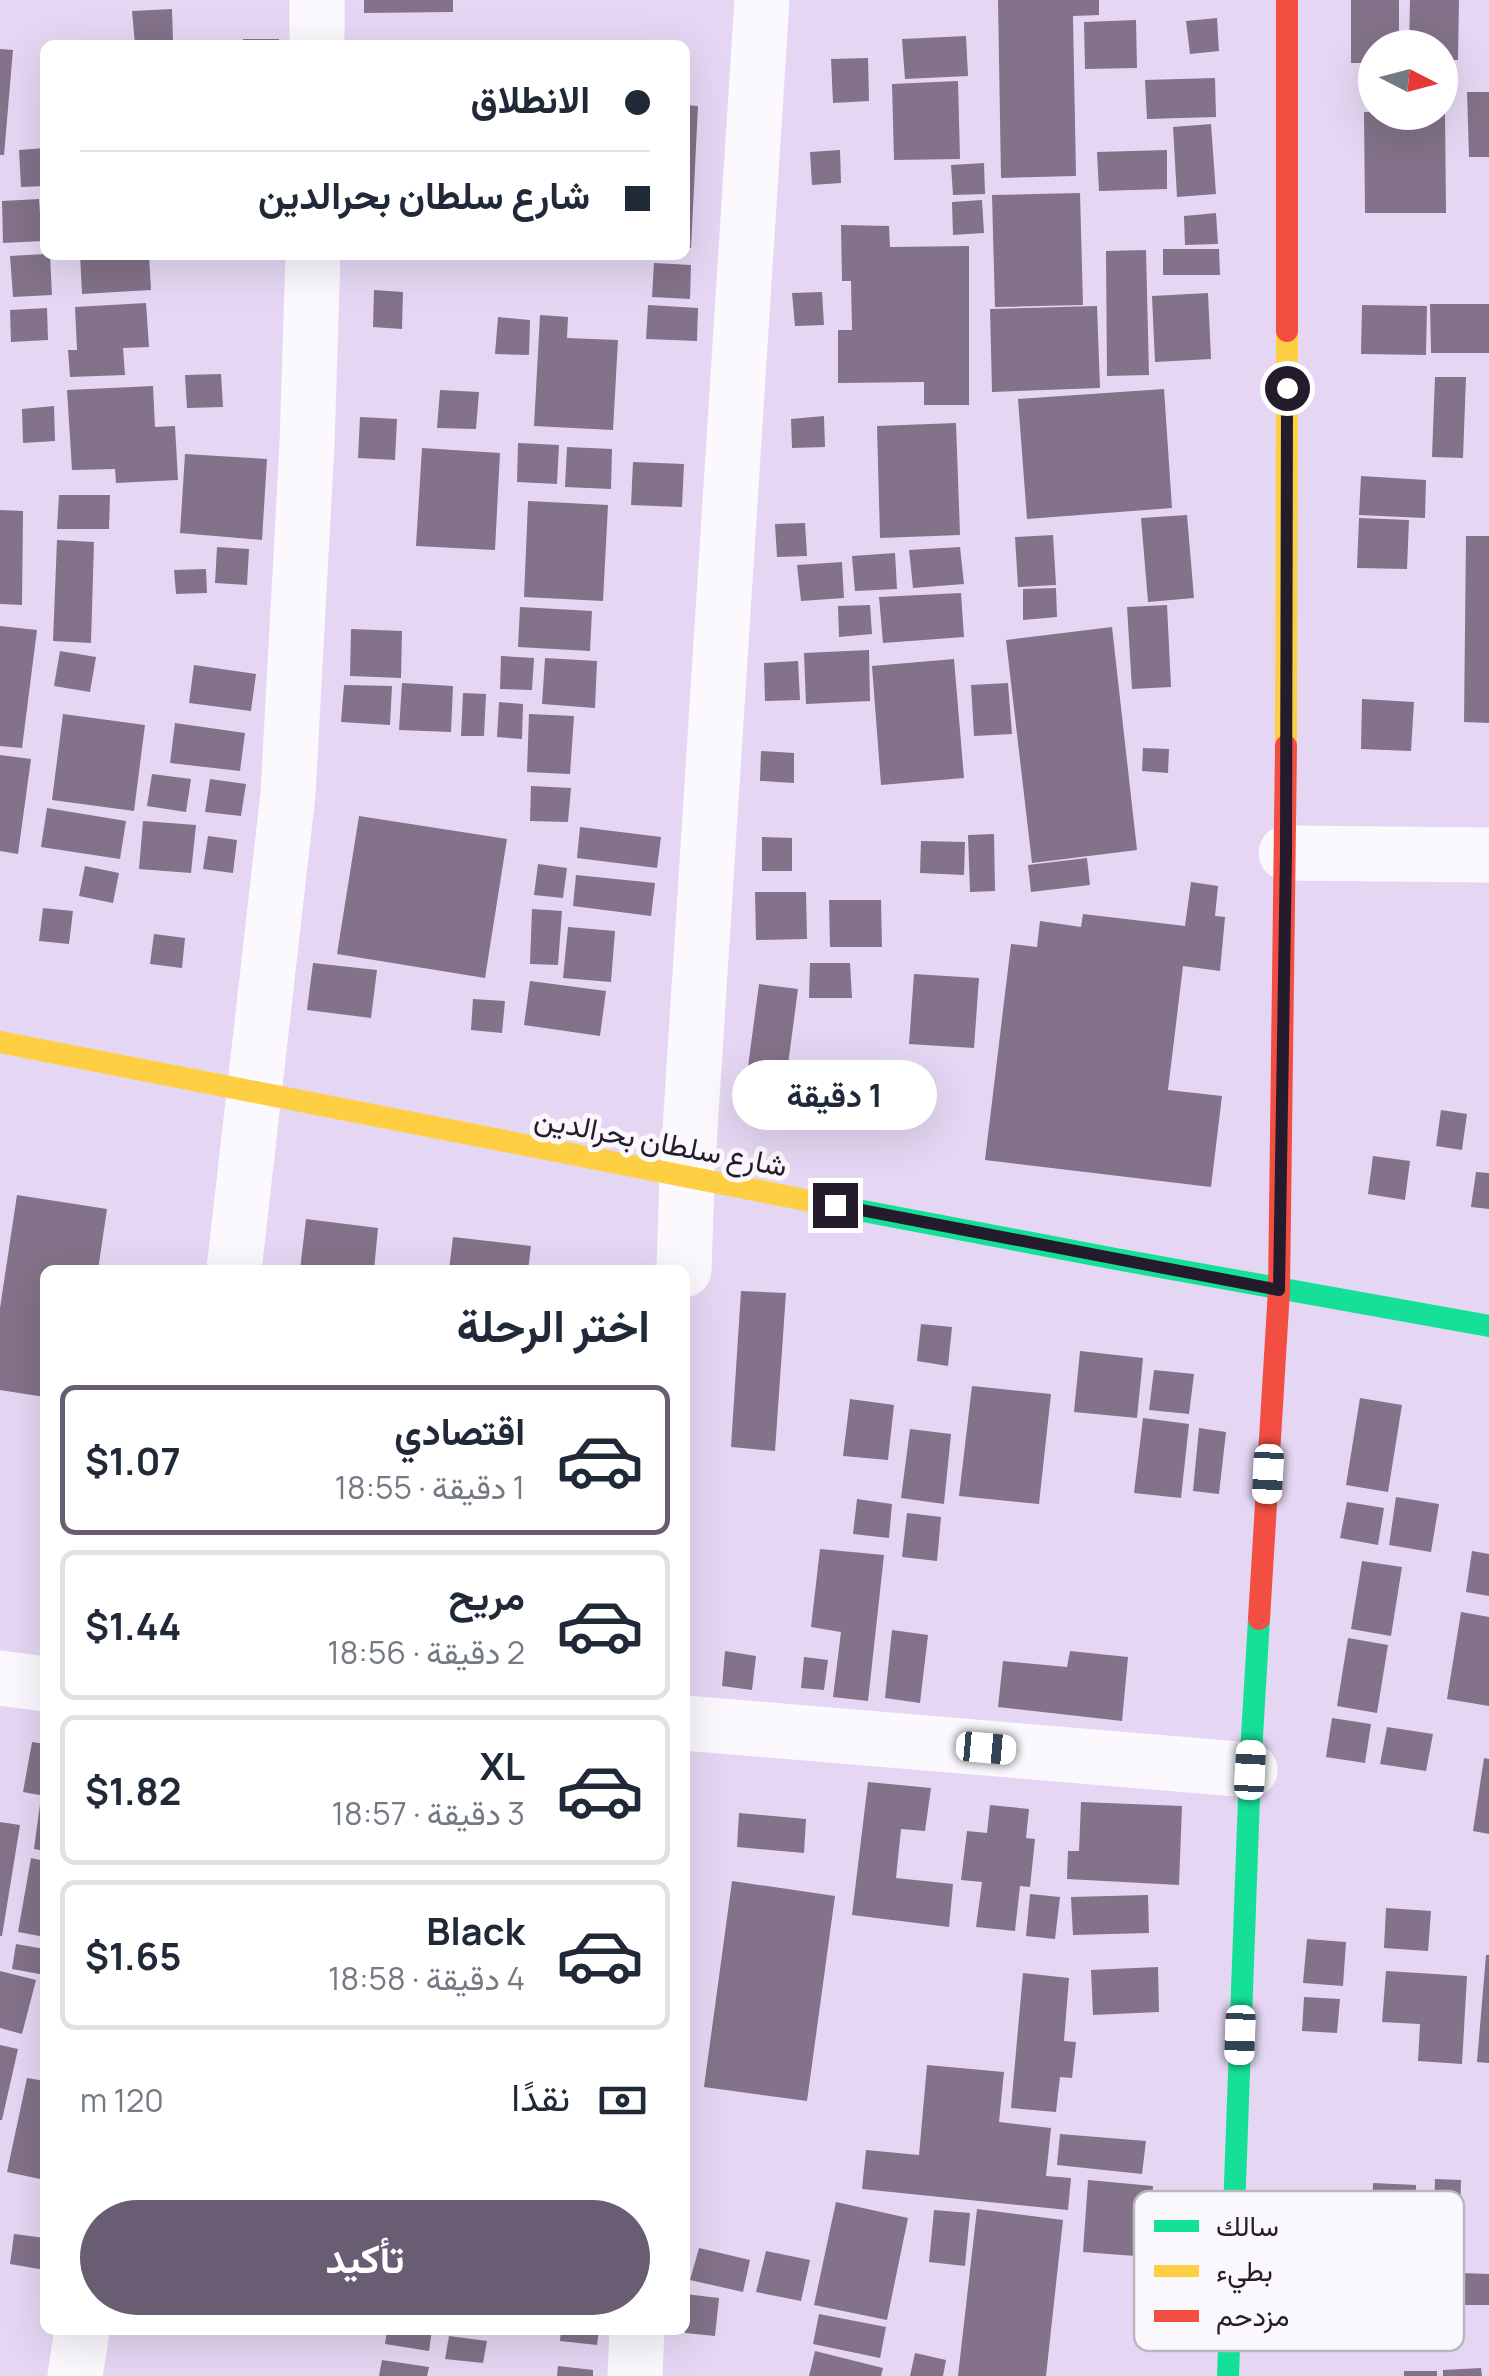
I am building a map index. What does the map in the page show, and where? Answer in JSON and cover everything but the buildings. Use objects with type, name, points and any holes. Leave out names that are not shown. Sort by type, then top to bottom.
[{"type":"street","points":[[317,0],[317,40]]},
{"type":"street","points":[[684,1265],[762,0]]},
{"type":"street","points":[[1235,2191],[1250,1770],[1279,1290],[1286,853],[1287,0]]},
{"type":"street","points":[[235,1265],[288,794],[312,260]]},
{"type":"street","points":[[1286,853],[1489,854]]},
{"type":"street","name":"شارع سلطان بحرالدين","points":[[0,1042],[1279,1290],[1489,1326]]},
{"type":"street","points":[[0,1678],[40,1683]]},
{"type":"street","points":[[690,1723],[1250,1770]]},
{"type":"street","points":[[75,2376],[81,2335]]},
{"type":"street","points":[[635,2376],[637,2335]]},
{"type":"street","points":[[1228,2376],[1229,2351]]},
{"type":"traffic: fast","points":[[821,1203],[1489,1326]]},
{"type":"traffic: fast","points":[[1235,2191],[1259,1619]]},
{"type":"traffic: fast","points":[[1228,2376],[1229,2351]]},
{"type":"traffic: slow","points":[[1286,746],[1287,331]]},
{"type":"traffic: slow","points":[[0,1042],[821,1203]]},
{"type":"traffic: jam","points":[[1287,0],[1287,331]]},
{"type":"traffic: jam","points":[[1259,1619],[1279,1290],[1286,746]]},
{"type":"route","points":[[835,1205],[1279,1290],[1286,853],[1287,388]]}]
